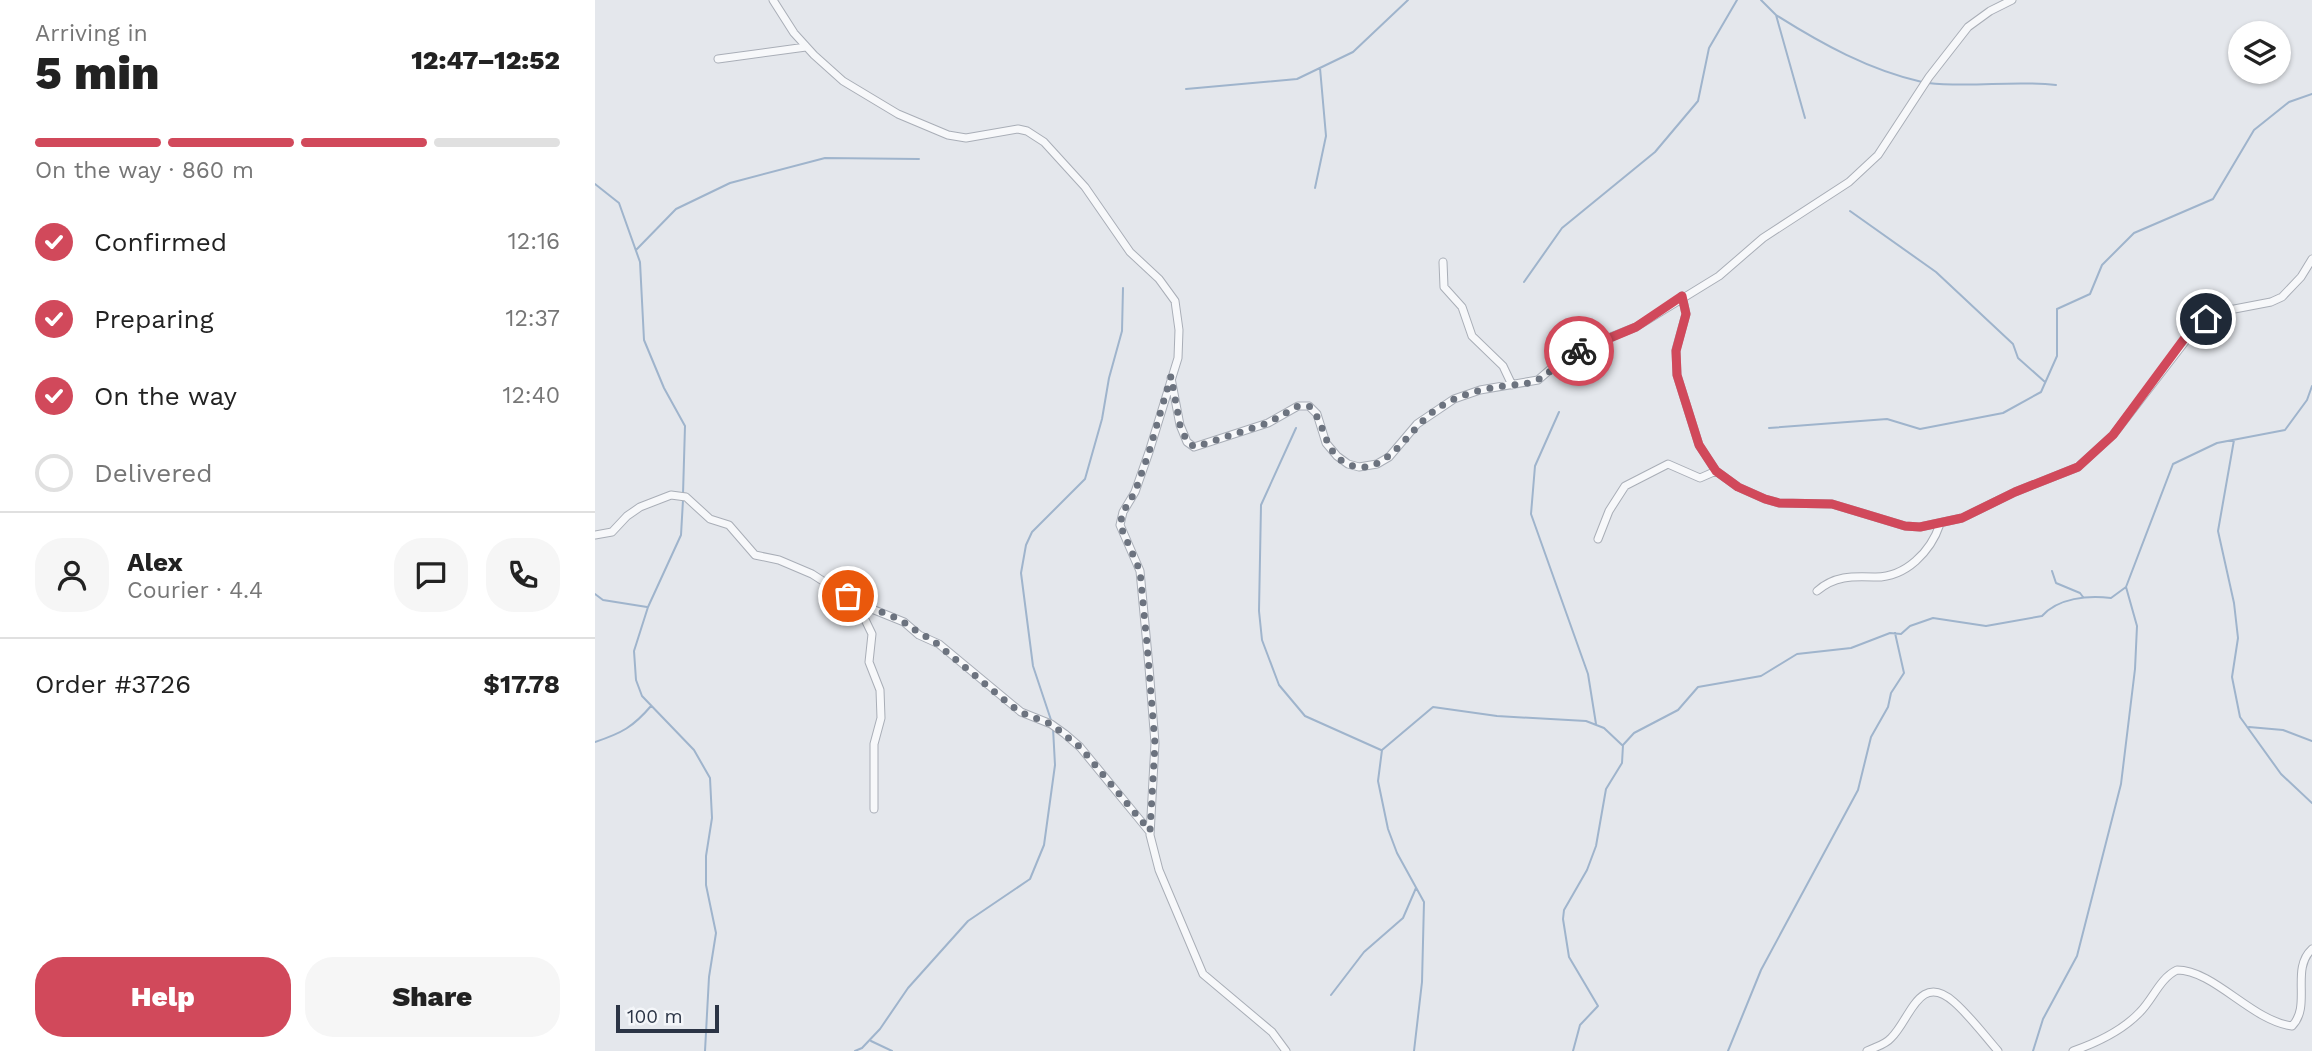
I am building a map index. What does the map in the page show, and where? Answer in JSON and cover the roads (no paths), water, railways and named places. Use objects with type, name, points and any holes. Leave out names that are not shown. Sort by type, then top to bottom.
[{"type":"street","points":[[773,0],[806,47],[843,80],[898,114],[927,128],[966,138],[1018,129],[1027,131],[1045,142],[1085,187],[1130,252],[1159,279],[1175,301],[1179,330],[1178,358],[1149,452],[1120,525],[1140,571],[1155,744],[1150,831],[1159,870],[1203,974],[1272,1032],[1286,1051]]},
{"type":"street","points":[[1171,376],[1180,425],[1187,442],[1195,447],[1268,423],[1298,406],[1309,406],[1317,414],[1326,443],[1348,464],[1359,467],[1377,464],[1388,457],[1417,424],[1454,398],[1538,380],[1568,355],[1620,335],[1719,276],[1763,238],[1849,182],[1878,155],[1929,77],[1968,27],[1990,10],[2013,0]]},
{"type":"street","points":[[718,59],[806,47]]},
{"type":"street","points":[[1682,296],[1686,314],[1676,351],[1677,375],[1699,445],[1716,471],[1738,487],[1765,499],[1789,503],[1832,504],[1905,526],[1940,524],[1962,518],[2015,492],[2078,467],[2113,435],[2197,326],[2224,311],[2271,302],[2282,297],[2301,277],[2312,259]]},
{"type":"street","points":[[1443,262],[1444,287],[1462,307],[1472,336],[1503,366],[1512,385]]},
{"type":"street","points":[[1598,540],[1609,511],[1625,486],[1664,465],[1673,466],[1700,478],[1716,471]]},
{"type":"street","points":[[595,535],[612,532],[640,507],[680,494],[710,519],[729,526],[755,555],[779,560],[812,574],[857,603],[885,613],[919,635],[930,638],[1008,703],[1065,734],[1080,747],[1150,831]]},
{"type":"street","points":[[1817,592],[1836,580],[1854,575],[1882,576],[1907,567],[1931,546],[1940,524]]},
{"type":"street","points":[[857,603],[872,634],[869,662],[880,690],[881,718],[873,744],[874,809]]},
{"type":"street","points":[[2073,1051],[2095,1042],[2129,1022],[2142,1011],[2169,974],[2177,970],[2196,975],[2239,999],[2265,1019],[2292,1026],[2300,1019],[2303,1009],[2304,962],[2312,949]]},
{"type":"street","points":[[1867,1051],[1894,1036],[1919,998],[1931,991],[1940,992],[1954,1002],[1999,1051]]},
{"type":"waterway","points":[[1186,89],[1297,79],[1353,52],[1408,0]]},
{"type":"waterway","points":[[1524,282],[1562,228],[1655,152],[1698,101],[1709,48],[1737,0]]},
{"type":"waterway","points":[[1761,0],[1776,15],[1805,118]]},
{"type":"waterway","points":[[1776,15],[1846,55],[1883,71],[1922,82]]},
{"type":"waterway","points":[[1315,188],[1326,136],[1320,68]]},
{"type":"waterway","points":[[1928,83],[2056,85]]},
{"type":"waterway","points":[[1769,428],[1887,419],[1920,429],[2003,413],[2041,392],[2057,356],[2057,309],[2090,294],[2102,265],[2134,233],[2213,199],[2254,130],[2289,102],[2312,94]]},
{"type":"waterway","points":[[636,250],[676,209],[730,183],[825,158],[919,159]]},
{"type":"waterway","points":[[595,184],[619,203],[640,262],[644,340],[664,388],[685,426],[683,494]]},
{"type":"waterway","points":[[1850,211],[1936,272],[2013,344],[2018,358],[2045,382]]},
{"type":"waterway","points":[[1051,720],[1033,666],[1021,573],[1026,545],[1032,532],[1085,479],[1122,331],[1123,288]]},
{"type":"waterway","points":[[1573,1051],[1580,1025],[1598,1006],[1569,957],[1564,910],[1587,870],[1596,846],[1606,789],[1622,763],[1623,745],[1634,733],[1678,710],[1698,687],[1761,676],[1797,654],[1851,648],[1890,633],[1901,634],[1910,626],[1933,618],[1986,626],[2042,616],[2056,605],[2074,599],[2111,598],[2126,587],[2173,464],[2217,443],[2285,430],[2307,400],[2312,386]]},
{"type":"waterway","points":[[1559,412],[1535,466],[1531,514],[1588,674],[1596,724]]},
{"type":"waterway","points":[[1296,428],[1261,505],[1259,611],[1262,640],[1279,685],[1305,716],[1381,750]]},
{"type":"waterway","points":[[2234,440],[2218,531],[2234,603],[2238,638],[2232,677],[2240,717],[2281,774],[2312,803]]},
{"type":"waterway","points":[[683,500],[681,535],[648,607],[634,651],[636,680],[642,696],[694,750],[710,778],[712,818],[706,856],[706,885],[716,933],[709,977],[705,1051]]},
{"type":"waterway","points":[[2052,571],[2056,583],[2080,593],[2083,597]]},
{"type":"waterway","points":[[2033,1051],[2043,1019],[2077,956],[2121,784],[2135,669],[2137,626],[2126,587]]},
{"type":"waterway","points":[[595,594],[603,600],[647,607]]},
{"type":"waterway","points":[[1728,1051],[1761,970],[1858,790],[1871,737],[1888,707],[1891,693],[1904,673],[1895,633]]},
{"type":"waterway","points":[[595,742],[626,728],[651,706]]},
{"type":"waterway","points":[[1414,1051],[1422,982],[1424,902],[1397,853],[1388,829],[1378,781],[1382,750],[1433,707],[1497,716],[1586,721],[1604,728],[1622,745]]},
{"type":"waterway","points":[[2249,727],[2283,730],[2312,741]]},
{"type":"waterway","points":[[855,1051],[862,1048],[880,1029],[908,988],[968,921],[1030,879],[1044,845],[1055,765],[1053,728]]},
{"type":"waterway","points":[[1331,995],[1364,952],[1403,918],[1416,888]]},
{"type":"waterway","points":[[871,1041],[892,1051]]}]
